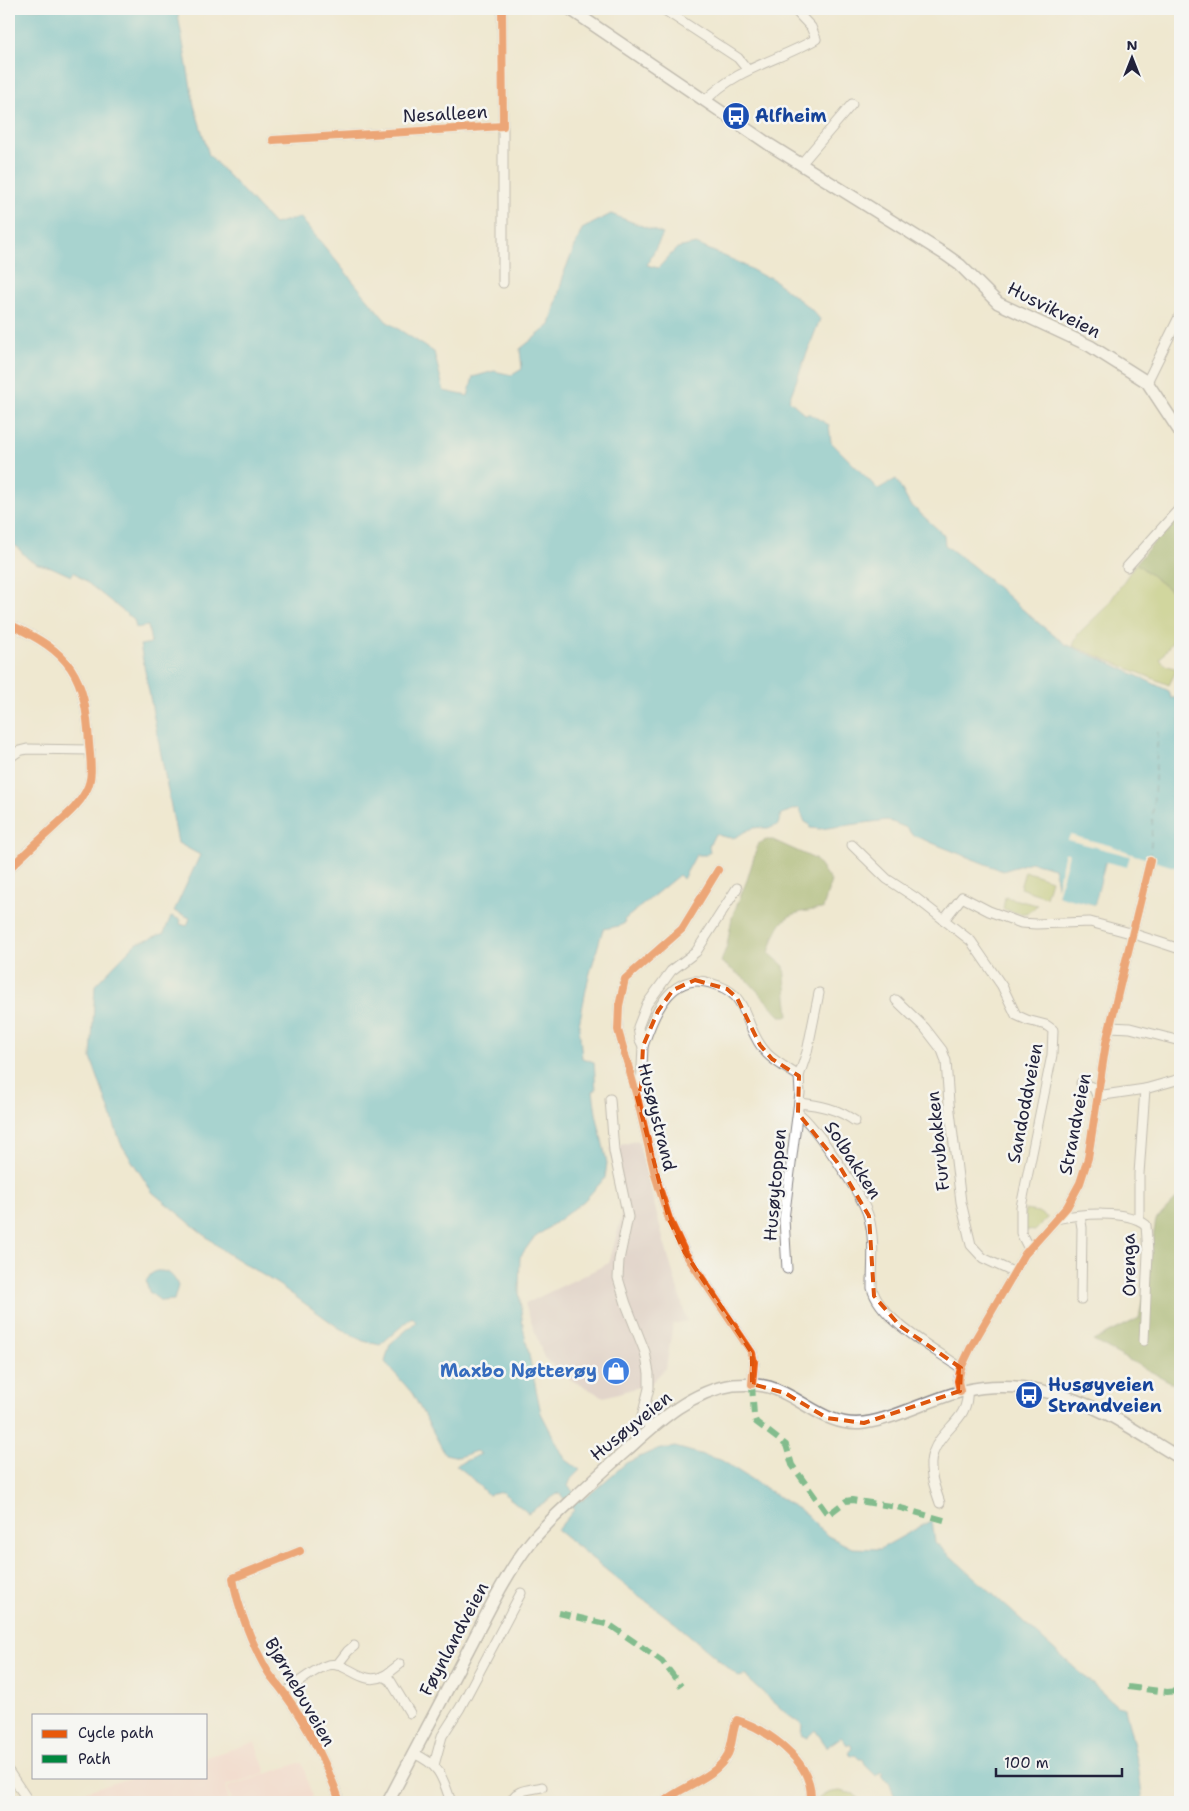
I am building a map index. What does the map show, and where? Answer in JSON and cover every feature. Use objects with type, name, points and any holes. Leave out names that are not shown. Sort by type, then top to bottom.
[{"type":"main road","name":"Husvikveien","points":[[570,9],[705,101],[960,265],[998,303],[1090,346],[1147,382],[1180,432]]},
{"type":"main road","name":"Husøyveien","points":[[568,1504],[651,1428],[672,1412],[704,1393],[729,1386],[752,1384],[770,1387],[785,1393],[827,1418],[856,1424],[874,1421],[964,1390],[1010,1386],[1032,1388],[1055,1394],[1106,1413],[1180,1458]]},
{"type":"main road","name":"Føynlandveien","points":[[388,1802],[484,1619],[516,1564],[532,1540],[568,1504]]},
{"type":"street","name":"Nesalleen","points":[[502,9],[503,284]]},
{"type":"street","points":[[663,9],[738,58],[747,70]]},
{"type":"street","points":[[705,101],[713,92],[747,70],[805,46],[816,39],[811,28],[794,9]]},
{"type":"street","points":[[801,164],[852,104]]},
{"type":"street","name":"Nesalleen","points":[[272,140],[503,126]]},
{"type":"street","points":[[1147,382],[1180,315]]},
{"type":"street","points":[[1127,567],[1180,508]]},
{"type":"street","points":[[9,624],[46,643],[68,662],[83,694],[90,750],[88,787],[80,802],[9,869]]},
{"type":"street","points":[[9,758],[19,751],[28,749],[90,750]]},
{"type":"street","name":"Sandoddveien","points":[[852,845],[887,880],[944,920],[971,942],[1002,986],[1016,1015],[1046,1025],[1053,1030],[1052,1055],[1021,1207],[1021,1234],[1029,1249]]},
{"type":"street","name":"Strandveien","points":[[964,1390],[958,1381],[961,1368],[1013,1272],[1029,1249],[1072,1200],[1080,1183],[1088,1158],[1110,1027],[1134,934],[1150,861]]},
{"type":"street","name":"Husøystrand","points":[[718,870],[682,929],[628,975],[622,986],[618,1030],[637,1097],[655,1175],[669,1219],[685,1254],[752,1354],[754,1362],[752,1384]]},
{"type":"street","name":"Husøystrand","points":[[637,1097],[641,1088],[643,1046],[638,1027],[647,1004],[671,971],[696,952],[737,888]]},
{"type":"street","points":[[944,920],[962,897],[995,914],[1022,923],[1090,922],[1180,949]]},
{"type":"street","points":[[643,1046],[658,1011],[673,990],[683,983],[701,980],[727,989],[737,998],[744,1008],[760,1045],[772,1059],[798,1076]]},
{"type":"street","name":"Husøytoppen","points":[[787,1269],[784,1219],[799,1108],[801,1085],[798,1076],[807,1052],[819,993]]},
{"type":"street","name":"Furubakken","points":[[896,1000],[925,1028],[942,1050],[946,1061],[961,1202],[971,1245],[983,1258],[1013,1272]]},
{"type":"street","points":[[1110,1027],[1130,1028],[1180,1041]]},
{"type":"street","name":"Strandveien","points":[[1097,1096],[1144,1088],[1180,1079]]},
{"type":"street","name":"Strandveien","points":[[1081,1083],[1094,1088],[1097,1096]]},
{"type":"street","points":[[1139,1219],[1138,1181],[1144,1088]]},
{"type":"street","points":[[610,1099],[614,1152],[628,1217],[619,1260],[618,1278],[645,1352],[649,1374],[642,1417],[651,1428]]},
{"type":"street","points":[[799,1108],[832,1108],[855,1121]]},
{"type":"street","name":"Solbakken","points":[[799,1108],[866,1207],[872,1231],[872,1288],[874,1296],[890,1317],[900,1326],[961,1368]]},
{"type":"street","name":"Orenga","points":[[1056,1219],[1071,1216],[1106,1215],[1139,1219],[1146,1225],[1148,1240],[1144,1341]]},
{"type":"street","points":[[1080,1216],[1082,1228],[1081,1298]]},
{"type":"street","points":[[940,1503],[932,1478],[932,1454],[942,1437],[965,1409],[968,1400],[964,1390]]},
{"type":"street","name":"Bjørnebuveien","points":[[300,1551],[233,1578],[235,1593],[266,1670],[284,1693],[323,1761],[340,1802]]},
{"type":"street","points":[[434,1764],[442,1736],[460,1708],[521,1593]]},
{"type":"street","points":[[354,1646],[337,1666],[361,1677],[375,1678],[383,1676],[400,1664]]},
{"type":"street","name":"Bjørnebuveien","points":[[284,1693],[319,1669],[328,1665],[337,1666]]},
{"type":"street","points":[[383,1676],[390,1680],[410,1713]]},
{"type":"street","points":[[663,1802],[674,1793],[704,1777],[721,1764],[728,1753],[737,1720],[747,1723],[766,1734],[787,1750],[805,1772],[809,1781],[811,1802]]},
{"type":"street","points":[[414,1753],[434,1764],[442,1776],[451,1802]]},
{"type":"street","points":[[9,1772],[29,1802]]},
{"type":"street","points":[[512,1802],[518,1793],[542,1788]]},
{"type":"highlighted area","points":[[695,980],[727,989],[737,998],[760,1045],[772,1059],[799,1076],[798,1113],[837,1162],[869,1216],[874,1296],[900,1326],[961,1368],[960,1391],[864,1423],[827,1418],[785,1393],[752,1384],[752,1353],[685,1253],[669,1219],[637,1097],[641,1088],[643,1046],[658,1011],[673,990]]},
{"type":"shaded area","points":[[638,1140],[664,1242],[687,1321],[673,1324],[666,1368],[650,1384],[604,1397],[571,1380],[544,1358],[525,1304],[609,1263],[622,1215],[610,1148]]},
{"type":"shaded area","points":[[255,1742],[266,1773],[225,1786],[230,1802],[48,1802],[132,1778],[208,1778],[208,1756]]},
{"type":"shaded area","points":[[302,1762],[312,1797],[306,1802],[232,1802],[227,1787]]},
{"type":"green space","points":[[1180,512],[1180,598],[1136,563]]},
{"type":"green space","points":[[1136,563],[1180,598],[1180,631],[1160,659],[1165,665],[1177,669],[1169,685],[1073,646],[1078,634],[1107,606]]},
{"type":"green space","points":[[766,840],[773,840],[815,859],[831,881],[823,909],[800,912],[786,919],[777,931],[769,953],[784,966],[789,1016],[780,1016],[749,982],[721,962],[727,945],[732,917],[747,880],[758,844]]},
{"type":"green space","points":[[1025,871],[1051,880],[1046,897],[1020,888]]},
{"type":"green space","points":[[1005,897],[1037,905],[1029,912],[1013,912],[1003,909]]},
{"type":"green space","points":[[1180,1195],[1180,1387],[1093,1341],[1139,1318],[1156,1220]]},
{"type":"green space","points":[[1025,1210],[1038,1212],[1048,1218],[1035,1231],[1023,1230]]},
{"type":"green space","points":[[840,1791],[854,1794],[861,1802],[815,1802],[826,1794]]},
{"type":"water","points":[[9,9],[177,9],[194,105],[209,155],[274,224],[300,217],[386,321],[434,352],[444,391],[468,396],[473,377],[494,371],[512,375],[522,369],[520,349],[550,325],[565,270],[582,229],[611,214],[663,234],[647,265],[658,268],[677,248],[696,244],[738,262],[765,277],[770,277],[811,309],[820,319],[789,400],[805,414],[810,414],[829,425],[831,442],[878,489],[896,479],[909,503],[944,535],[945,545],[973,566],[1065,644],[1169,691],[1171,698],[1180,698],[1180,871],[1132,856],[1128,869],[1105,863],[1095,905],[1059,898],[1054,868],[1031,862],[1003,871],[912,835],[907,828],[887,820],[820,829],[810,828],[799,808],[781,814],[778,825],[773,827],[754,828],[733,838],[715,834],[709,846],[710,852],[706,855],[696,855],[683,879],[679,875],[624,920],[625,923],[603,929],[588,980],[579,1025],[582,1058],[594,1062],[596,1090],[593,1091],[607,1163],[605,1178],[584,1201],[533,1239],[520,1257],[519,1291],[523,1326],[541,1413],[565,1459],[580,1470],[571,1479],[568,1486],[582,1501],[626,1463],[655,1450],[675,1447],[721,1460],[806,1514],[828,1536],[852,1548],[880,1549],[932,1520],[935,1542],[1117,1706],[1125,1708],[1138,1763],[1143,1802],[901,1802],[898,1799],[896,1800],[889,1782],[882,1775],[884,1773],[882,1772],[876,1776],[865,1765],[863,1759],[859,1759],[855,1755],[851,1756],[848,1753],[852,1748],[850,1744],[848,1746],[841,1737],[827,1747],[815,1730],[807,1738],[801,1735],[802,1725],[788,1715],[748,1679],[746,1675],[739,1677],[675,1623],[557,1530],[574,1510],[559,1493],[528,1513],[502,1492],[488,1495],[456,1465],[481,1454],[476,1451],[459,1457],[445,1454],[412,1393],[385,1362],[390,1344],[416,1322],[412,1317],[380,1345],[363,1341],[339,1328],[279,1285],[225,1252],[152,1192],[121,1144],[91,1058],[95,985],[135,944],[164,933],[171,916],[181,920],[180,924],[187,926],[190,918],[174,911],[200,855],[178,843],[140,645],[151,643],[148,626],[136,628],[134,620],[74,572],[71,576],[51,567],[38,564],[28,559],[16,546],[9,542]]},
{"type":"water","points":[[156,1271],[167,1272],[175,1279],[178,1286],[174,1300],[161,1301],[149,1292],[146,1281]]},
{"type":"pier","points":[[1070,835],[1112,846],[1128,853],[1180,869],[1180,873],[1133,859],[1128,871],[1107,866],[1096,908],[1058,900],[1056,891],[1065,853],[1069,853],[1058,896],[1095,905],[1106,862],[1127,867],[1130,856],[1068,840]]},
{"type":"ferry route","points":[[1150,858],[1158,732]]},
{"type":"marked path","points":[[752,1384],[756,1422],[786,1445],[792,1465],[828,1515],[846,1501],[852,1500],[897,1507],[947,1521]]},
{"type":"marked path","points":[[559,1613],[610,1625],[662,1661],[681,1686]]},
{"type":"marked path","points":[[1128,1687],[1167,1692],[1180,1691]]},
{"type":"cycle path","points":[[273,140],[503,126],[502,9]]},
{"type":"cycle path","points":[[9,624],[47,645],[61,656],[71,668],[84,699],[91,767],[88,786],[76,805],[9,869]]},
{"type":"cycle path","points":[[960,1391],[958,1381],[961,1368],[972,1345],[1025,1254],[1067,1207],[1080,1183],[1088,1158],[1106,1043],[1150,861]]},
{"type":"cycle path","points":[[718,870],[682,929],[625,979],[619,1006],[618,1030],[637,1097],[655,1175],[669,1219],[685,1253],[752,1353],[754,1362],[752,1384]]},
{"type":"cycle path","points":[[300,1551],[233,1578],[246,1626],[262,1662],[293,1705],[309,1732],[340,1802]]},
{"type":"cycle path","points":[[663,1802],[707,1776],[722,1763],[730,1750],[737,1720],[759,1729],[790,1752],[805,1772],[810,1785],[811,1802]]},
{"type":"place","name":"Alfheim","points":[[736,116]]},
{"type":"place","name":"Maxbo Nøtterøy","points":[[616,1371]]},
{"type":"place","name":"Husøyveien Strandveien","points":[[1029,1395]]}]
